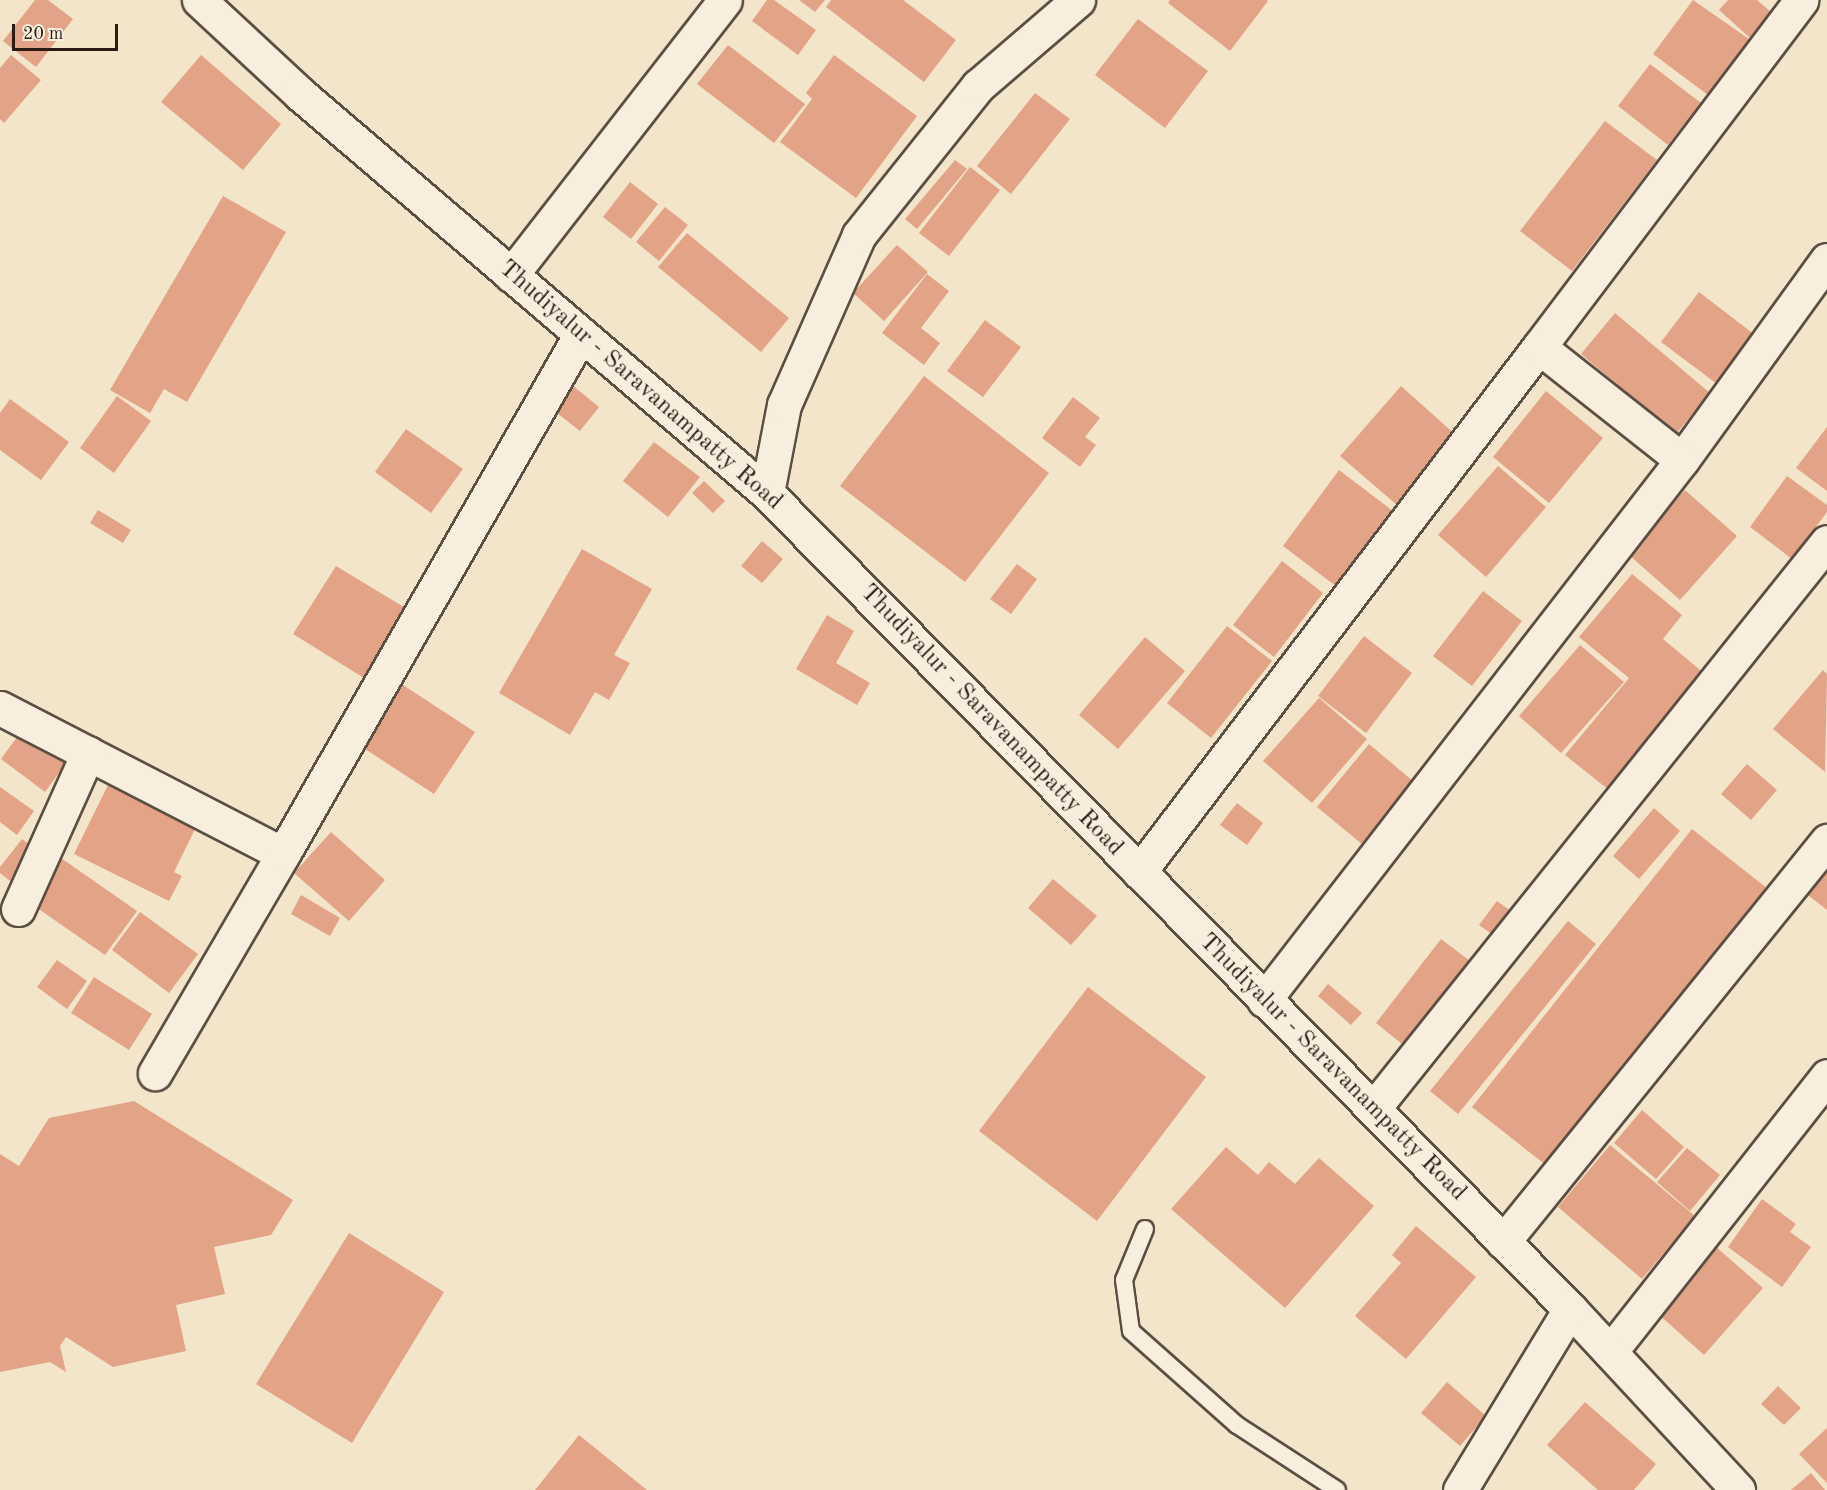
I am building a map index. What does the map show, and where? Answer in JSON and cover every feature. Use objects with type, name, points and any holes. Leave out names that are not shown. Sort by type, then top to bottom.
[{"type":"street","name":"Thudiyalur - Saravanampatty Road","points":[[199,0],[300,94],[767,493],[1570,1309],[1738,1490]]},
{"type":"street","points":[[511,275],[725,0]]},
{"type":"street","points":[[767,493],[784,405],[859,235],[978,86],[1078,0]]},
{"type":"street","points":[[1139,872],[1801,0]]},
{"type":"street","points":[[1264,1000],[1682,460],[1827,260]]},
{"type":"street","points":[[155,1073],[581,334]]},
{"type":"street","points":[[1539,347],[1682,460]]},
{"type":"street","points":[[1372,1109],[1827,542]]},
{"type":"street","points":[[0,708],[283,854]]},
{"type":"street","points":[[18,909],[88,753]]},
{"type":"street","points":[[1503,1242],[1827,841]]},
{"type":"street","points":[[1610,1352],[1827,1076]]},
{"type":"street","points":[[1460,1490],[1570,1309]]},
{"type":"lane","points":[[1145,1229],[1124,1280],[1131,1331],[1237,1425],[1336,1490]]},
{"type":"building","points":[[35,0],[48,0],[73,19],[36,67],[3,41]]},
{"type":"building","points":[[767,0],[774,0],[816,30],[798,55],[752,21]]},
{"type":"building","points":[[799,0],[825,0],[815,12]]},
{"type":"building","points":[[831,0],[903,0],[956,40],[924,82],[826,7]]},
{"type":"building","points":[[1170,0],[1268,1],[1230,51],[1168,3]]},
{"type":"building","points":[[1693,0],[1749,39],[1708,95],[1653,54]]},
{"type":"building","points":[[1728,0],[1757,0],[1772,13],[1750,38],[1719,10]]},
{"type":"building","points":[[1138,19],[1208,71],[1165,128],[1095,75]]},
{"type":"building","points":[[728,45],[805,104],[774,143],[697,84]]},
{"type":"building","points":[[11,55],[41,80],[4,123],[0,119],[0,68]]},
{"type":"building","points":[[201,55],[281,124],[243,170],[161,102]]},
{"type":"building","points":[[834,55],[917,116],[856,198],[780,142],[812,99],[806,93]]},
{"type":"building","points":[[1650,64],[1701,103],[1668,145],[1618,106]]},
{"type":"building","points":[[1035,93],[1070,119],[1011,194],[977,166]]},
{"type":"building","points":[[1605,121],[1657,160],[1572,271],[1520,231]]},
{"type":"building","points":[[955,160],[967,169],[917,229],[905,219]]},
{"type":"building","points":[[970,167],[1000,190],[949,256],[919,233]]},
{"type":"building","points":[[630,182],[658,204],[631,239],[603,217]]},
{"type":"building","points":[[223,196],[286,232],[187,402],[164,389],[150,413],[110,390]]},
{"type":"building","points":[[665,207],[688,225],[659,261],[636,242]]},
{"type":"building","points":[[687,233],[789,318],[761,352],[658,267]]},
{"type":"building","points":[[897,245],[928,272],[884,321],[853,293]]},
{"type":"building","points":[[927,274],[949,291],[921,328],[940,343],[924,365],[882,333]]},
{"type":"building","points":[[1699,292],[1755,335],[1717,384],[1661,342]]},
{"type":"building","points":[[1615,313],[1710,393],[1676,434],[1581,354]]},
{"type":"building","points":[[985,320],[1021,347],[983,397],[947,371]]},
{"type":"building","points":[[924,376],[1049,473],[965,582],[840,486]]},
{"type":"building","points":[[572,385],[599,407],[580,431],[553,410]]},
{"type":"building","points":[[1401,386],[1458,437],[1398,506],[1340,456]]},
{"type":"building","points":[[1546,391],[1603,438],[1549,503],[1493,457]]},
{"type":"building","points":[[117,396],[151,421],[114,473],[80,448]]},
{"type":"building","points":[[1073,397],[1100,418],[1085,437],[1096,445],[1080,467],[1042,438]]},
{"type":"building","points":[[10,399],[69,442],[41,480],[0,450],[0,413]]},
{"type":"building","points":[[1827,427],[1827,491],[1796,468]]},
{"type":"building","points":[[406,429],[463,469],[431,513],[375,472]]},
{"type":"building","points":[[654,442],[700,477],[668,517],[623,481]]},
{"type":"building","points":[[1498,466],[1546,507],[1486,577],[1438,535]]},
{"type":"building","points":[[1339,470],[1397,514],[1341,590],[1283,546]]},
{"type":"building","points":[[1787,476],[1827,505],[1827,512],[1792,559],[1750,527]]},
{"type":"building","points":[[704,481],[725,501],[713,513],[692,493]]},
{"type":"building","points":[[1685,490],[1737,536],[1680,600],[1628,554]]},
{"type":"building","points":[[98,510],[131,530],[123,543],[90,523]]},
{"type":"building","points":[[762,541],[783,559],[762,583],[741,566]]},
{"type":"building","points":[[582,549],[652,589],[614,655],[630,663],[609,700],[595,692],[570,735],[499,693]]},
{"type":"building","points":[[1282,561],[1323,593],[1274,657],[1233,625]]},
{"type":"building","points":[[1017,564],[1037,579],[1011,614],[990,599]]},
{"type":"building","points":[[336,566],[407,609],[364,678],[293,634]]},
{"type":"building","points":[[1632,574],[1682,615],[1663,639],[1705,674],[1609,790],[1565,755],[1629,678],[1579,637]]},
{"type":"building","points":[[1483,591],[1522,621],[1472,686],[1433,656]]},
{"type":"building","points":[[827,615],[854,631],[836,663],[870,683],[857,705],[796,669]]},
{"type":"building","points":[[1227,626],[1272,661],[1211,738],[1167,703]]},
{"type":"building","points":[[1364,636],[1412,673],[1366,733],[1318,696]]},
{"type":"building","points":[[1145,637],[1185,671],[1118,749],[1079,715]]},
{"type":"building","points":[[1580,645],[1624,682],[1561,753],[1519,716]]},
{"type":"building","points":[[1823,670],[1827,674],[1825,772],[1773,729]]},
{"type":"building","points":[[403,685],[475,732],[434,794],[362,747]]},
{"type":"building","points":[[1319,698],[1367,739],[1312,803],[1263,761]]},
{"type":"building","points":[[25,726],[69,759],[45,792],[1,759]]},
{"type":"building","points":[[1369,744],[1420,787],[1368,849],[1317,807]]},
{"type":"building","points":[[1747,764],[1777,790],[1751,820],[1721,794]]},
{"type":"building","points":[[109,783],[196,827],[174,872],[182,876],[169,901],[74,854]]},
{"type":"building","points":[[0,787],[34,811],[17,835],[0,822]]},
{"type":"building","points":[[1237,803],[1263,823],[1247,845],[1220,825]]},
{"type":"building","points":[[1654,808],[1680,831],[1639,879],[1613,856]]},
{"type":"building","points":[[1692,829],[1768,889],[1547,1166],[1472,1107]]},
{"type":"building","points":[[331,832],[385,880],[349,921],[294,873]]},
{"type":"building","points":[[22,839],[35,849],[10,881],[0,873],[0,867]]},
{"type":"building","points":[[61,858],[137,911],[105,955],[30,903]]},
{"type":"building","points":[[1827,864],[1827,910],[1804,892]]},
{"type":"building","points":[[1053,879],[1097,916],[1071,945],[1028,908]]},
{"type":"building","points":[[301,895],[340,918],[330,936],[291,914]]},
{"type":"building","points":[[1497,901],[1522,919],[1504,943],[1479,925]]},
{"type":"building","points":[[140,912],[198,954],[169,993],[112,950]]},
{"type":"building","points":[[1568,921],[1596,944],[1458,1114],[1430,1091]]},
{"type":"building","points":[[1441,939],[1478,967],[1412,1052],[1376,1023]]},
{"type":"building","points":[[57,960],[87,981],[67,1009],[37,987]]},
{"type":"building","points":[[94,977],[152,1014],[129,1050],[71,1013]]},
{"type":"building","points":[[1328,984],[1362,1013],[1351,1025],[1318,996]]},
{"type":"building","points":[[1088,987],[1206,1077],[1097,1221],[979,1131]]},
{"type":"building","points":[[134,1101],[293,1200],[271,1235],[214,1247],[225,1294],[176,1305],[186,1351],[113,1367],[66,1337],[60,1346],[66,1372],[50,1362],[0,1372],[0,1154],[19,1166],[49,1118]]},
{"type":"building","points":[[1642,1110],[1684,1147],[1656,1179],[1614,1143]]},
{"type":"building","points":[[1610,1145],[1695,1216],[1642,1279],[1558,1207]]},
{"type":"building","points":[[1226,1147],[1258,1175],[1269,1162],[1295,1184],[1319,1158],[1374,1206],[1285,1308],[1171,1209]]},
{"type":"building","points":[[1687,1148],[1720,1175],[1690,1211],[1657,1182]]},
{"type":"building","points":[[1762,1199],[1796,1224],[1790,1232],[1811,1247],[1782,1287],[1728,1247]]},
{"type":"building","points":[[1416,1226],[1476,1277],[1406,1359],[1355,1316],[1401,1263],[1392,1255]]},
{"type":"building","points":[[349,1233],[444,1292],[352,1443],[256,1384]]},
{"type":"building","points":[[1715,1246],[1763,1288],[1704,1355],[1656,1312]]},
{"type":"building","points":[[1447,1382],[1486,1416],[1460,1446],[1421,1413]]},
{"type":"building","points":[[1778,1386],[1801,1408],[1784,1425],[1761,1404]]},
{"type":"building","points":[[1585,1402],[1656,1464],[1634,1490],[1598,1490],[1547,1445]]},
{"type":"building","points":[[1827,1428],[1827,1483],[1799,1454]]},
{"type":"building","points":[[579,1435],[647,1490],[535,1490]]},
{"type":"building","points":[[1811,1473],[1825,1490],[1791,1490]]}]
